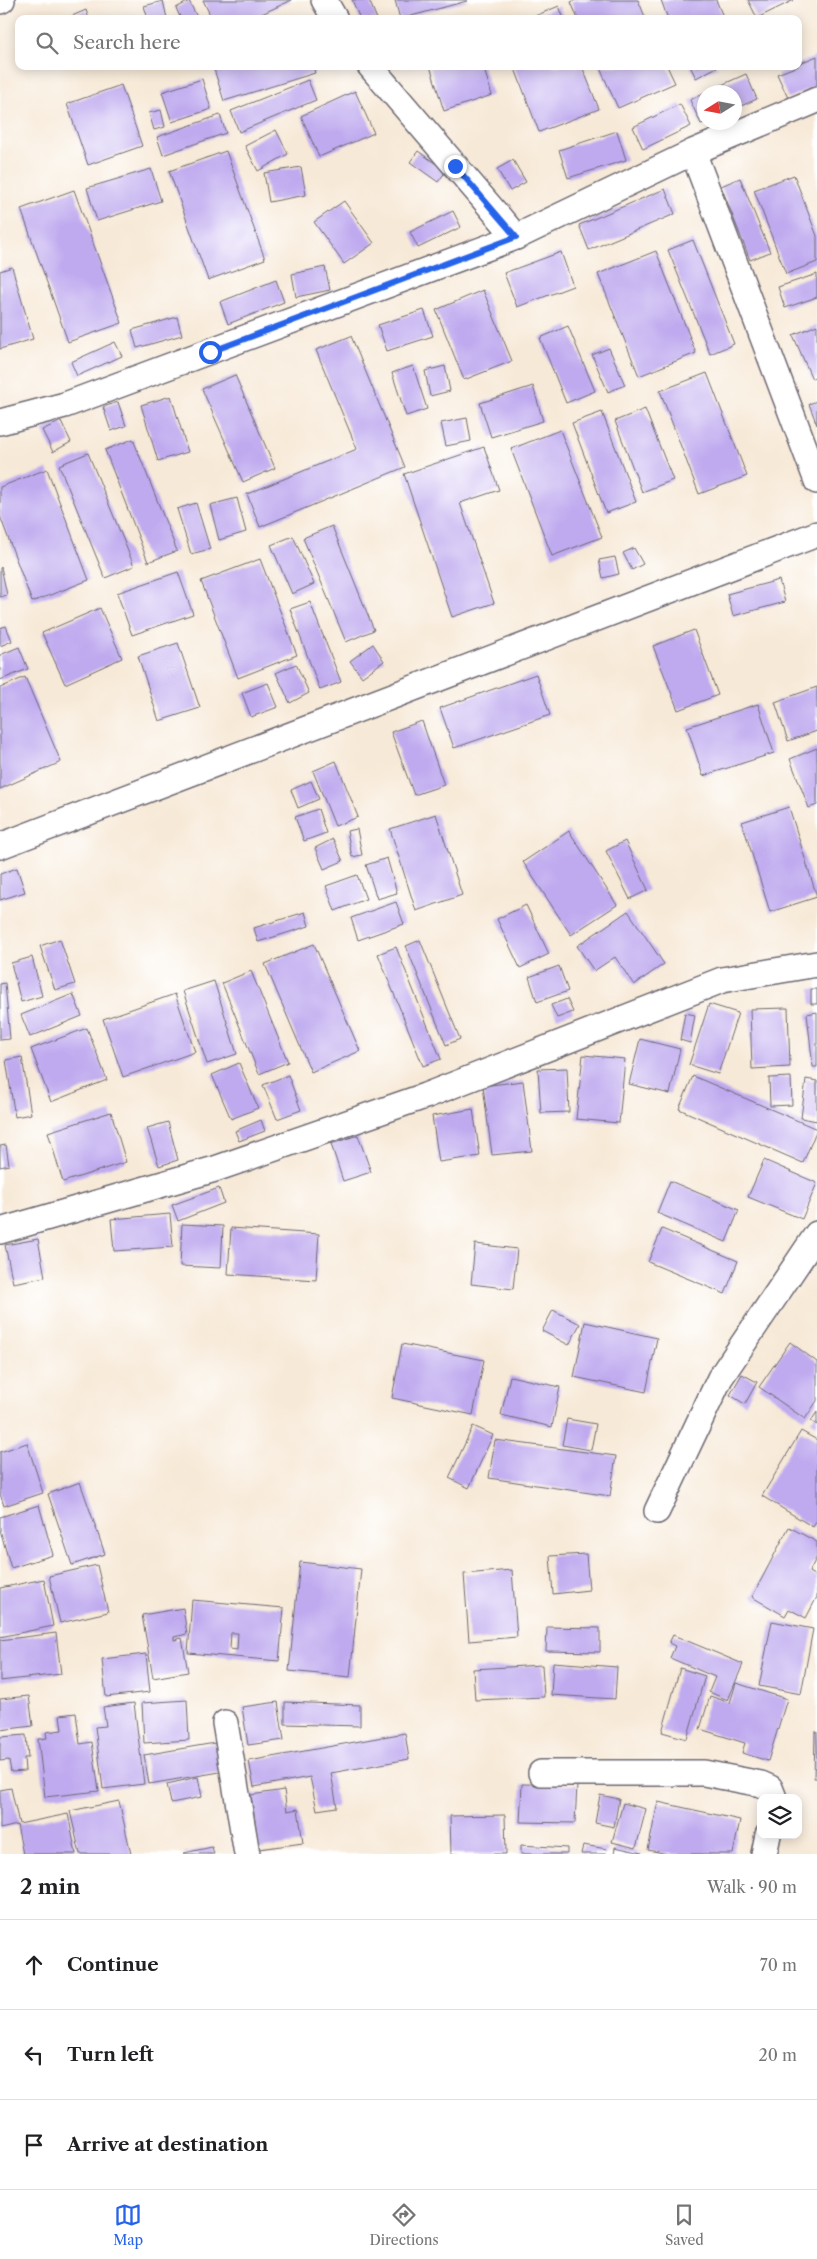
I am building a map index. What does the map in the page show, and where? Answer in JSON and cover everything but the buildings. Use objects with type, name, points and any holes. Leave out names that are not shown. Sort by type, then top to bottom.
[{"type":"street","points":[[324,0],[333,15]]},
{"type":"street","points":[[373,70],[516,237]]},
{"type":"street","points":[[0,422],[66,405],[516,237],[692,152],[817,100]]},
{"type":"street","points":[[692,152],[817,481]]},
{"type":"street","points":[[0,846],[817,534]]},
{"type":"street","points":[[0,1231],[224,1166],[425,1096],[722,980],[817,964]]},
{"type":"street","points":[[657,1511],[720,1378],[817,1234]]},
{"type":"street","points":[[225,1723],[247,1854]]},
{"type":"street","points":[[541,1773],[704,1773],[761,1784],[770,1788],[772,1794]]},
{"type":"street","points":[[764,1854],[767,1839]]},
{"type":"route","points":[[210,352],[516,237],[455,166]]}]
